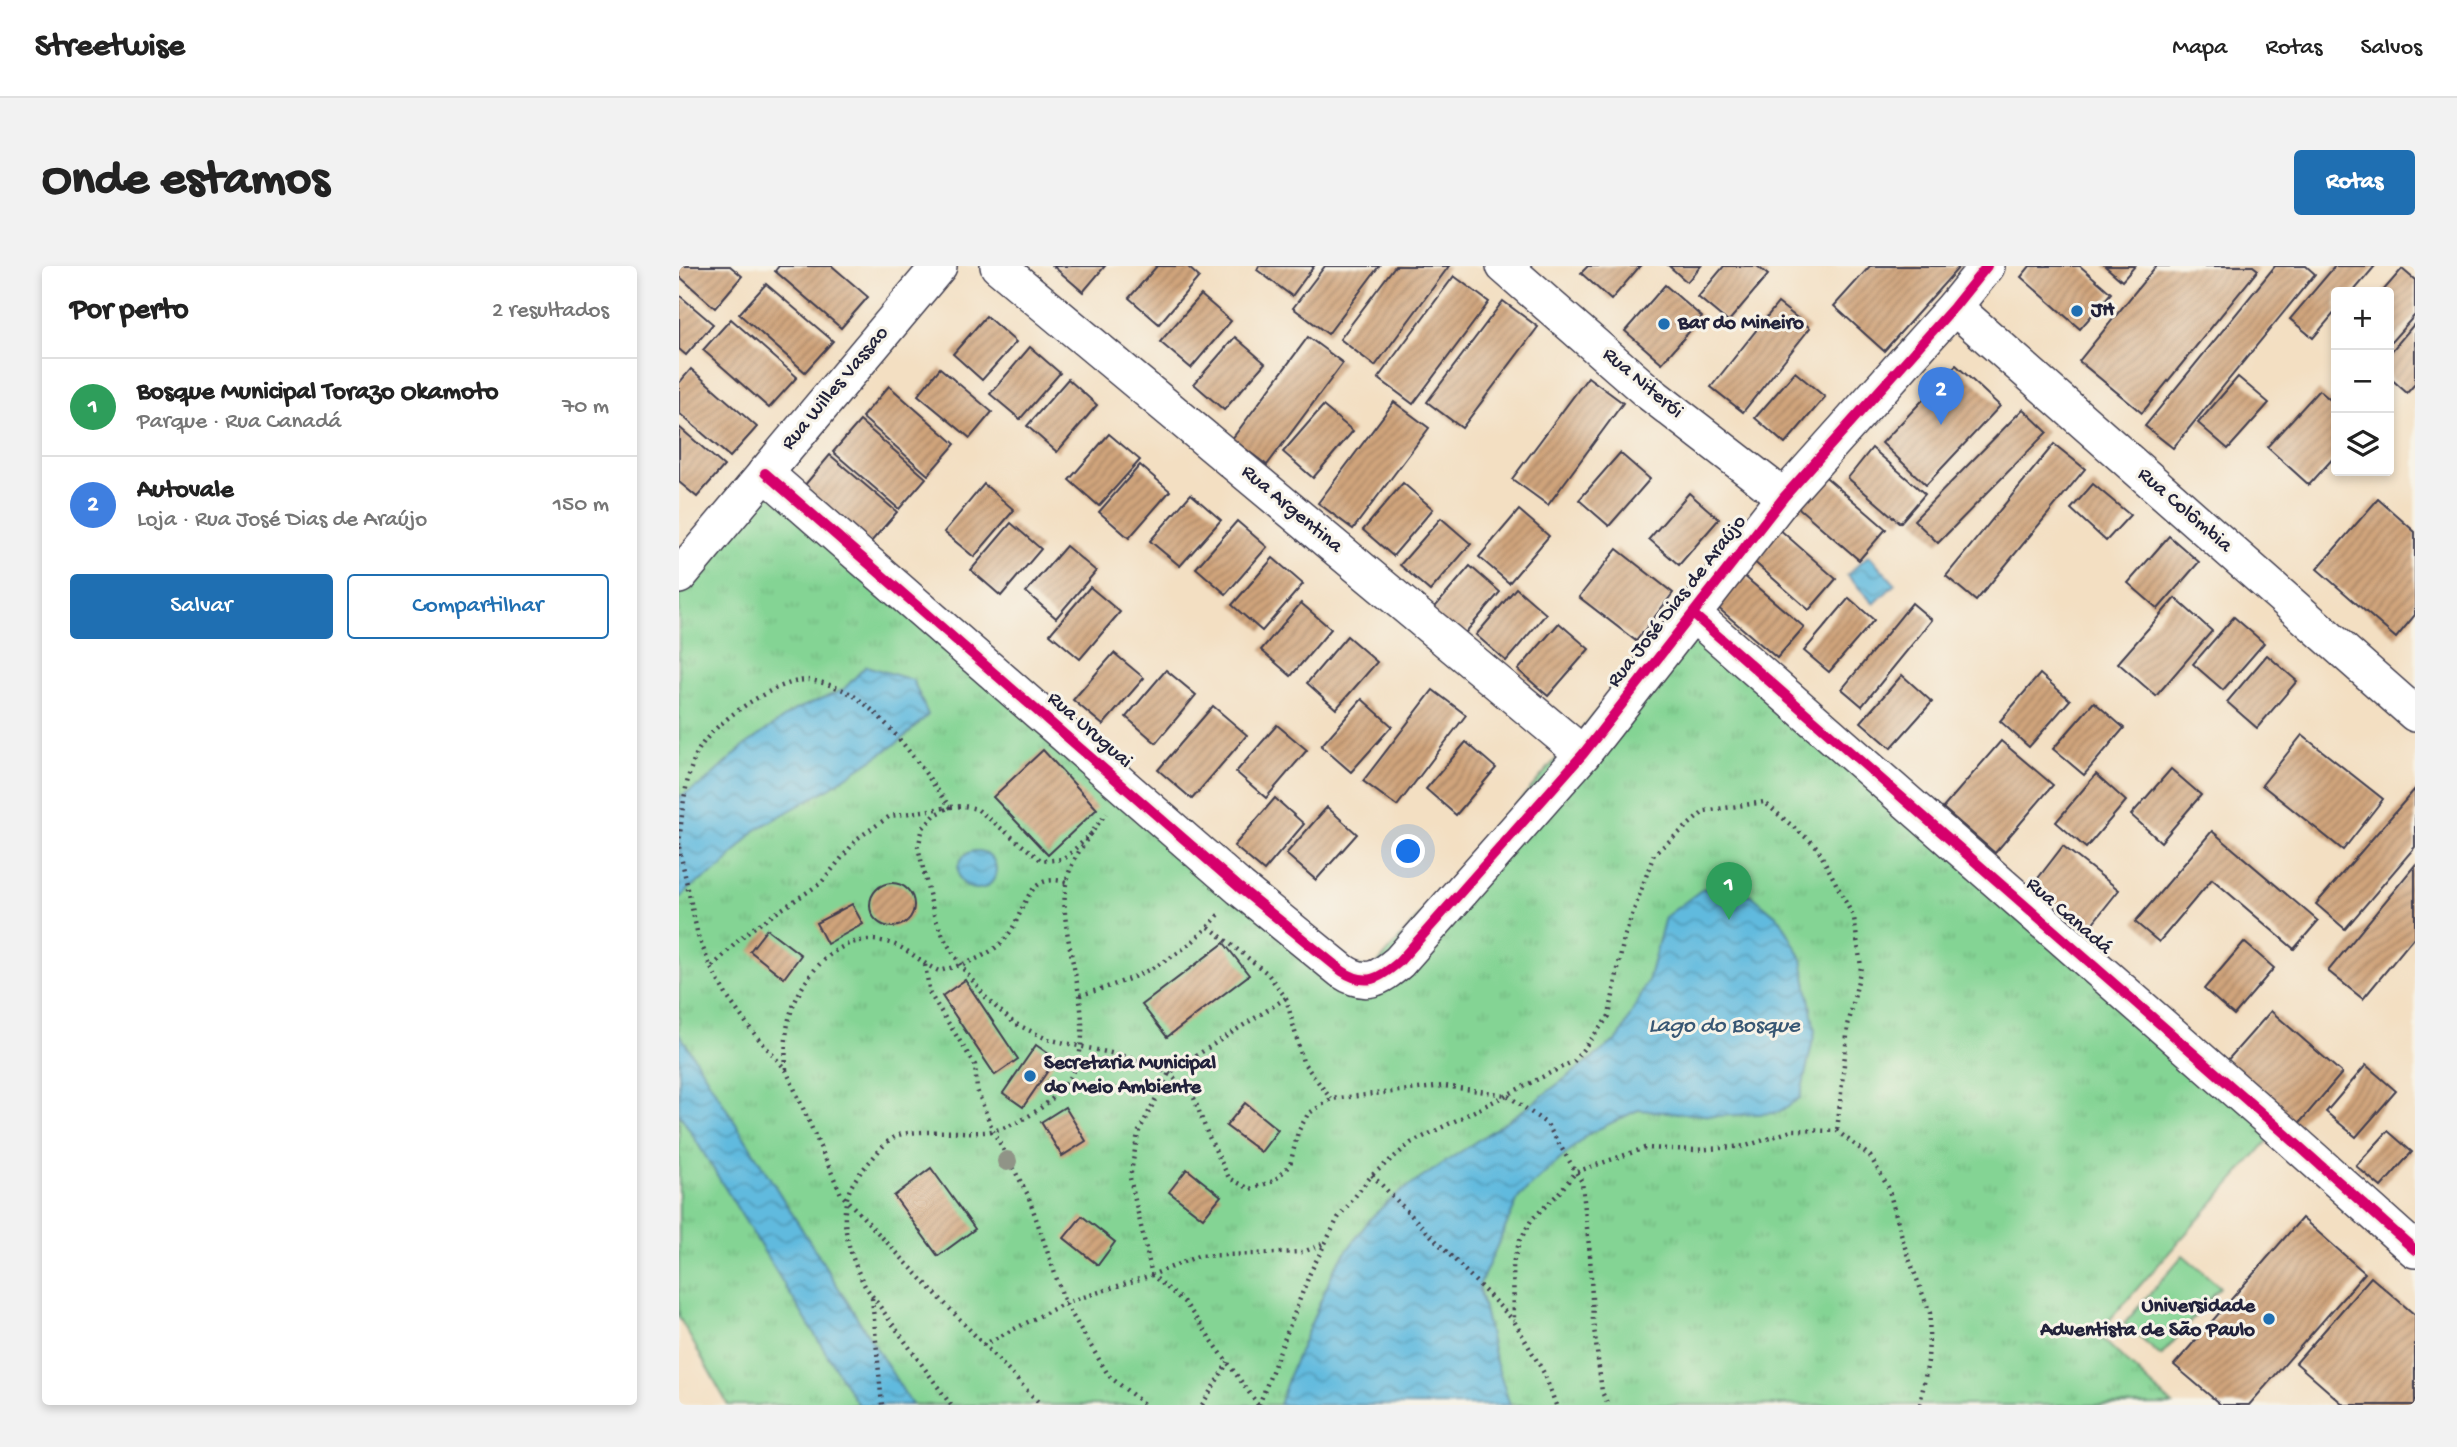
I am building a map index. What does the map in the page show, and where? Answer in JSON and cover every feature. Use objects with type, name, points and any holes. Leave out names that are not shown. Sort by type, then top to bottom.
[{"type":"street","name":"Rua Willes Vassao","points":[[679,576],[939,266]]},
{"type":"street","name":"Rua Argentina","points":[[998,266],[1583,754]]},
{"type":"street","name":"Rua Niterói","points":[[1504,266],[1647,391],[1784,497]]},
{"type":"street","name":"Rua José Dias de Araújo","points":[[1399,961],[1583,754],[1784,497],[1954,307],[1987,266]]},
{"type":"street","name":"Rua Colômbia","points":[[1954,307],[2415,714]]},
{"type":"street","name":"Rua Uruguai","points":[[765,473],[1240,888],[1354,979],[1365,981],[1375,978],[1399,961]]},
{"type":"street","name":"Rua Canadá","points":[[1694,615],[2415,1250]]},
{"type":"path","points":[[950,807],[900,741],[867,706],[843,690],[808,680],[782,687],[741,708],[716,727],[697,752],[685,794],[679,846],[698,936],[711,968],[744,1020],[786,1070],[841,1194],[1041,1405]]},
{"type":"path","points":[[951,1405],[865,1286],[851,1255],[846,1224],[847,1199],[856,1179],[888,1141],[897,1135],[993,1131],[1032,1114],[1055,1096],[1069,1080],[1081,1033],[1080,995],[1065,919],[1066,881],[1069,869],[1125,787]]},
{"type":"path","points":[[1258,1405],[1310,1273],[1338,1218],[1372,1175],[1411,1143],[1574,1060],[1609,1016],[1624,938],[1654,854],[1705,811],[1764,802],[1817,847],[1854,918],[1861,967],[1848,1026],[1837,1131]]},
{"type":"path","points":[[711,968],[746,933],[821,883],[858,838],[890,816],[950,807],[977,809],[1042,861],[1064,859],[1093,833]]},
{"type":"path","points":[[950,807],[935,815],[923,828],[918,847],[934,915],[961,966],[989,1000],[1014,1023],[1047,1039],[1129,1057],[1168,1073],[1194,1098],[1229,1178],[1250,1189],[1274,1181],[1290,1165],[1298,1132],[1308,1114],[1331,1099],[1444,1086],[1507,1095],[1547,1124],[1582,1182],[1590,1255],[1593,1320],[1602,1392],[1608,1405]]},
{"type":"path","points":[[786,1070],[785,1041],[789,1017],[802,984],[838,948],[864,940],[891,943],[939,971],[961,966],[993,950],[1006,938],[1019,918],[1025,899],[1034,887],[1054,878],[1066,881]]},
{"type":"path","points":[[1080,995],[1114,986],[1143,974],[1182,951],[1209,927],[1240,888]]},
{"type":"path","points":[[1209,927],[1267,973],[1286,998],[1304,1062],[1331,1099]]},
{"type":"path","points":[[925,965],[930,994],[975,1065],[977,1090],[993,1131],[1028,1195],[1065,1303],[1109,1376],[1145,1405]]},
{"type":"path","points":[[1258,1405],[1185,1303],[1152,1275],[1131,1178],[1137,1133],[1168,1073],[1286,998]]},
{"type":"path","points":[[1514,1321],[1513,1263],[1520,1240],[1532,1219],[1576,1172],[1645,1148],[1696,1150],[1746,1146],[1794,1130],[1837,1131],[1870,1156],[1888,1186],[1906,1251],[1930,1313],[1929,1362],[1920,1405]]},
{"type":"path","points":[[1372,1175],[1514,1321],[1544,1373],[1556,1405]]},
{"type":"path","points":[[983,1345],[1065,1303],[1152,1275],[1198,1255],[1303,1252],[1325,1244]]},
{"type":"path","points":[[872,1297],[882,1405]]},
{"type":"path","points":[[1202,1405],[1228,1362]]},
{"type":"green space","points":[[764,470],[1341,963],[1373,969],[1690,601],[2274,1134],[2097,1334],[2173,1405],[728,1405],[679,1317],[679,570]]},
{"type":"green space","points":[[2183,1255],[2220,1287],[2161,1356],[2124,1324]]},
{"type":"water","points":[[1869,555],[1895,584],[1874,604],[1847,575]]},
{"type":"water","points":[[866,666],[913,680],[928,715],[900,741],[831,787],[754,831],[721,868],[688,889],[679,900],[679,797],[705,782],[744,746],[795,710],[843,690]]},
{"type":"water","points":[[977,851],[990,857],[996,870],[990,883],[977,889],[964,883],[958,870],[964,857]]},
{"type":"water","name":"Lago do Bosque","points":[[1704,888],[1751,895],[1781,920],[1802,959],[1815,1031],[1800,1098],[1777,1113],[1716,1116],[1638,1110],[1588,1134],[1519,1197],[1479,1286],[1495,1359],[1510,1405],[1279,1405],[1335,1267],[1370,1219],[1393,1197],[1526,1108],[1619,1038],[1648,981],[1665,917]]},
{"type":"water","points":[[679,1033],[912,1405],[858,1405],[679,1113]]},
{"type":"building","points":[[679,266],[730,266],[742,276],[715,308],[679,276]]},
{"type":"building","points":[[779,266],[832,266],[868,297],[841,328],[775,271]]},
{"type":"building","points":[[1053,266],[1105,266],[1083,292]]},
{"type":"building","points":[[1157,266],[1187,266],[1199,277],[1159,324],[1129,298]]},
{"type":"building","points":[[1259,266],[1314,266],[1292,296],[1257,270]]},
{"type":"building","points":[[1325,266],[1379,266],[1328,334],[1293,308]]},
{"type":"building","points":[[1395,266],[1449,266],[1375,366],[1340,339]]},
{"type":"building","points":[[1588,266],[1640,266],[1611,300],[1581,273]]},
{"type":"building","points":[[1669,266],[1701,266],[1687,282]]},
{"type":"building","points":[[1724,266],[1757,266],[1768,275],[1728,322],[1698,297]]},
{"type":"building","points":[[1870,266],[1960,266],[1884,351],[1834,306]]},
{"type":"building","name":"JH","points":[[2030,266],[2080,266],[2111,293],[2080,329],[2021,277]]},
{"type":"building","points":[[2105,266],[2135,266],[2122,281]]},
{"type":"building","points":[[2156,266],[2253,266],[2258,270],[2142,413],[2079,361]]},
{"type":"building","points":[[2275,266],[2306,266],[2315,274],[2173,448],[2145,426]]},
{"type":"building","points":[[2335,266],[2375,266],[2357,287],[2331,287],[2331,317],[2313,338],[2290,319]]},
{"type":"building","points":[[2402,269],[2415,280],[2415,315],[2394,339],[2394,287],[2386,287]]},
{"type":"building","points":[[1454,276],[1489,302],[1413,404],[1378,378]]},
{"type":"building","points":[[766,284],[833,341],[805,372],[739,314]]},
{"type":"building","name":"Bar do Mineiro","points":[[1665,285],[1702,317],[1662,363],[1625,331]]},
{"type":"building","points":[[679,295],[713,324],[686,355],[679,349]]},
{"type":"building","points":[[1201,295],[1231,321],[1191,368],[1160,342]]},
{"type":"building","points":[[1503,301],[1538,327],[1462,428],[1427,402]]},
{"type":"building","points":[[1778,303],[1810,328],[1743,412],[1711,387]]},
{"type":"building","points":[[986,316],[1016,342],[982,380],[953,354]]},
{"type":"building","points":[[731,319],[797,377],[769,408],[703,350]]},
{"type":"building","points":[[2415,323],[2415,384],[2407,393],[2394,381],[2394,348]]},
{"type":"building","points":[[1235,337],[1265,363],[1224,410],[1194,384]]},
{"type":"building","points":[[1308,337],[1343,363],[1267,465],[1232,439]]},
{"type":"building","points":[[1030,347],[1060,373],[1020,419],[990,394]]},
{"type":"building","points":[[1956,365],[2000,406],[1926,485],[1882,443]]},
{"type":"building","points":[[940,368],[992,412],[970,438],[918,395]]},
{"type":"building","points":[[691,369],[757,427],[730,457],[679,413],[679,383]]},
{"type":"building","points":[[1795,372],[1825,397],[1785,444],[1755,418]]},
{"type":"building","points":[[1588,377],[1623,403],[1548,505],[1512,479]]},
{"type":"building","points":[[2238,377],[2269,403],[2228,449],[2198,423]]},
{"type":"building","points":[[1068,379],[1097,405],[1057,452],[1027,426]]},
{"type":"building","points":[[889,386],[955,444],[928,475],[862,417]]},
{"type":"building","points":[[2319,390],[2331,401],[2331,461],[2309,485],[2267,447]]},
{"type":"building","points":[[1394,402],[1429,428],[1353,529],[1318,503]]},
{"type":"building","points":[[1323,406],[1353,431],[1313,478],[1283,452]]},
{"type":"building","points":[[2023,409],[2047,432],[1938,543],[1914,520]]},
{"type":"building","points":[[860,421],[926,478],[899,509],[833,452]]},
{"type":"building","points":[[679,427],[724,466],[697,497],[679,482]]},
{"type":"building","points":[[1109,434],[1140,460],[1099,506],[1069,480]]},
{"type":"building","points":[[2054,444],[2085,469],[1976,601],[1946,576]]},
{"type":"building","points":[[1872,448],[1925,494],[1900,523],[1848,478]]},
{"type":"building","points":[[1620,453],[1650,479],[1609,526],[1579,500]]},
{"type":"building","points":[[830,455],[897,512],[870,543],[804,486]]},
{"type":"building","points":[[1140,465],[1170,491],[1129,538],[1099,512]]},
{"type":"building","points":[[1820,472],[1886,529],[1859,560],[1793,503]]},
{"type":"building","points":[[1403,483],[1433,509],[1393,556],[1363,530]]},
{"type":"building","points":[[984,484],[1014,510],[974,557],[944,532]]},
{"type":"building","points":[[2093,484],[2130,515],[2106,541],[2071,509]]},
{"type":"building","points":[[1689,493],[1719,519],[1679,565],[1649,539]]},
{"type":"building","points":[[1191,494],[1221,520],[1180,566],[1150,541]]},
{"type":"building","points":[[2378,499],[2415,532],[2415,615],[2396,638],[2317,569]]},
{"type":"building","points":[[1519,510],[1549,536],[1509,583],[1479,557]]},
{"type":"building","points":[[1441,518],[1471,544],[1430,591],[1400,565]]},
{"type":"building","points":[[1237,521],[1267,547],[1226,594],[1196,568]]},
{"type":"building","points":[[1770,521],[1836,579],[1809,610],[1743,552]]},
{"type":"building","points":[[1011,523],[1041,549],[1001,596],[971,570]]},
{"type":"building","points":[[2169,536],[2199,562],[2158,609],[2128,583]]},
{"type":"building","points":[[1066,546],[1096,571],[1056,618],[1026,592]]},
{"type":"building","points":[[1617,549],[1673,593],[1636,641],[1579,597]]},
{"type":"building","points":[[1273,558],[1303,584],[1262,631],[1232,605]]},
{"type":"building","points":[[1470,566],[1500,592],[1460,639],[1430,613]]},
{"type":"building","points":[[1737,570],[1804,627],[1777,658],[1710,601]]},
{"type":"building","points":[[1090,587],[1120,612],[1080,659],[1050,634]]},
{"type":"building","points":[[1516,588],[1546,614],[1506,661],[1476,635]]},
{"type":"building","points":[[1849,598],[1874,620],[1829,672],[1804,651]]},
{"type":"building","points":[[2175,598],[2212,631],[2156,696],[2118,663]]},
{"type":"building","points":[[1301,603],[1331,629],[1291,676],[1261,650]]},
{"type":"building","points":[[1912,603],[1932,620],[1862,706],[1842,689]]},
{"type":"building","points":[[2234,617],[2264,643],[2223,690],[2193,664]]},
{"type":"building","points":[[1559,623],[1589,649],[1548,696],[1518,670]]},
{"type":"building","points":[[1347,636],[1377,662],[1336,709],[1307,683]]},
{"type":"building","points":[[1114,653],[1144,678],[1103,725],[1073,700]]},
{"type":"building","points":[[2267,655],[2297,681],[2257,728],[2227,702]]},
{"type":"building","points":[[1166,670],[1196,695],[1156,743],[1126,717]]},
{"type":"building","points":[[2040,674],[2070,700],[2029,747],[2000,721]]},
{"type":"building","points":[[1902,675],[1932,702],[1891,748],[1861,722]]},
{"type":"building","points":[[1433,690],[1466,715],[1397,806],[1363,781]]},
{"type":"building","points":[[1362,699],[1392,726],[1351,772],[1321,746]]},
{"type":"building","points":[[2094,702],[2124,728],[2084,775],[2053,749]]},
{"type":"building","points":[[1213,706],[1247,735],[1192,799],[1158,770]]},
{"type":"building","points":[[1277,725],[1307,750],[1266,798],[1236,772]]},
{"type":"building","points":[[2302,735],[2383,799],[2343,850],[2262,785]]},
{"type":"building","points":[[2001,741],[2053,785],[1995,853],[1943,808]]},
{"type":"building","points":[[1466,742],[1496,768],[1456,815],[1426,789]]},
{"type":"building","points":[[1043,750],[1097,809],[1048,855],[993,797]]},
{"type":"building","points":[[2171,769],[2201,795],[2161,842],[2131,815]]},
{"type":"building","points":[[2096,774],[2126,801],[2086,848],[2056,822]]},
{"type":"building","points":[[2415,789],[2415,847],[2345,929],[2316,904]]},
{"type":"building","points":[[1275,798],[1304,824],[1264,871],[1234,846]]},
{"type":"building","points":[[1327,807],[1357,834],[1316,880],[1286,854]]},
{"type":"building","points":[[2212,831],[2318,921],[2294,949],[2212,879],[2159,942],[2135,922]]},
{"type":"building","points":[[2063,846],[2119,890],[2087,930],[2032,886]]},
{"type":"building","points":[[2415,865],[2415,936],[2363,999],[2328,971]]},
{"type":"building","points":[[892,883],[908,889],[914,905],[908,921],[892,927],[876,921],[870,905],[876,889]]},
{"type":"building","points":[[852,904],[863,924],[827,944],[816,923]]},
{"type":"building","points":[[767,929],[801,955],[784,978],[750,951]]},
{"type":"building","points":[[2244,942],[2274,968],[2234,1015],[2204,989]]},
{"type":"building","points":[[1224,943],[1249,975],[1167,1037],[1142,1005]]},
{"type":"building","points":[[965,980],[1018,1059],[995,1075],[942,996]]},
{"type":"building","points":[[2271,1011],[2342,1073],[2296,1127],[2225,1063]]},
{"type":"building","name":"Secretaria Municipal do Meio Ambiente","points":[[1036,1045],[1056,1059],[1023,1107],[1003,1093]]},
{"type":"building","points":[[2366,1065],[2396,1091],[2356,1137],[2326,1112]]},
{"type":"building","points":[[1245,1103],[1278,1130],[1261,1152],[1226,1126]]},
{"type":"building","points":[[1065,1107],[1086,1141],[1062,1156],[1041,1122]]},
{"type":"building","points":[[2388,1131],[2412,1152],[2381,1187],[2356,1166]]},
{"type":"building","points":[[931,1168],[975,1229],[938,1256],[894,1196]]},
{"type":"building","points":[[1187,1169],[1221,1196],[1203,1218],[1169,1192]]},
{"type":"building","points":[[1082,1216],[1115,1242],[1098,1265],[1064,1238]]},
{"type":"building","name":"Universidade Adventista de São Paulo","points":[[2302,1218],[2365,1273],[2249,1405],[2221,1405],[2174,1365]]},
{"type":"building","points":[[2371,1277],[2415,1315],[2415,1405],[2344,1405],[2296,1363]]},
{"type":"cycle path","points":[[765,473],[1240,888],[1342,971],[1358,979],[1372,979],[1399,962],[1583,754],[1784,497],[1954,307],[1987,266]]},
{"type":"cycle path","points":[[1694,615],[2415,1250]]},
{"type":"place","name":"JH","points":[[2077,311]]},
{"type":"place","name":"Bar do Mineiro","points":[[1664,324]]},
{"type":"place","name":"Autovale","points":[[1941,425]]},
{"type":"place","name":"Bosque Municipal Torazo Okamoto","points":[[1729,920]]},
{"type":"place","name":"Secretaria Municipal do Meio Ambiente","points":[[1030,1076]]},
{"type":"place","name":"Universidade Adventista de São Paulo","points":[[2269,1319]]}]
